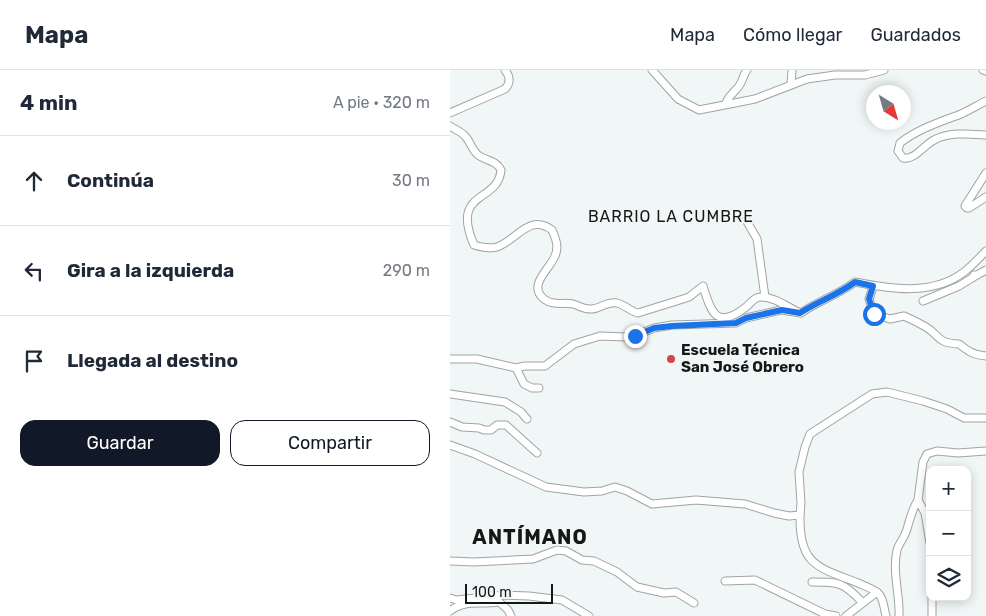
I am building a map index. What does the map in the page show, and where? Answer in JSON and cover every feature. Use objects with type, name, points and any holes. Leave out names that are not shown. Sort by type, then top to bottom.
[{"type":"street","points":[[450,113],[509,86],[510,80],[505,70]]},
{"type":"street","points":[[652,70],[678,99],[699,110],[755,98],[807,79],[835,75],[865,75],[884,70]]},
{"type":"street","points":[[726,104],[728,98],[741,84],[742,76],[746,70]]},
{"type":"street","points":[[791,84],[792,70]]},
{"type":"street","points":[[986,101],[906,138],[900,143],[898,151],[903,158],[908,159],[931,142],[942,137],[955,134],[986,134]]},
{"type":"street","points":[[450,126],[464,135],[473,150],[480,156],[493,161],[501,170],[497,182],[486,192],[467,202],[464,207],[462,221],[466,235],[474,245],[496,248],[532,226],[539,224],[552,230],[557,246],[555,256],[541,276],[538,284],[541,297],[548,302],[571,304],[587,309],[602,307],[610,302],[617,303],[638,313],[683,299],[703,286],[714,314],[721,318],[729,318],[756,298],[765,297],[784,303],[800,313]]},
{"type":"street","points":[[986,173],[965,206],[969,208],[986,197]]},
{"type":"street","points":[[746,220],[757,239],[765,297]]},
{"type":"street","points":[[450,359],[477,359],[516,368],[545,366],[574,344],[600,336],[627,337],[635,336],[654,328],[736,323],[746,318],[782,310],[800,313],[815,303],[842,292],[855,282],[908,290],[935,285],[964,272],[986,250]]},
{"type":"street","points":[[923,301],[959,286],[986,270]]},
{"type":"street","points":[[964,272],[977,275]]},
{"type":"street","points":[[873,286],[869,299],[874,314],[890,319],[904,316],[929,329],[937,338],[947,344],[959,344],[966,352],[978,356],[986,356]]},
{"type":"street","points":[[516,368],[524,384],[532,388],[539,388]]},
{"type":"street","points":[[886,616],[882,600],[877,592],[832,574],[817,565],[807,555],[801,541],[801,503],[798,472],[810,434],[872,394],[887,392],[947,409],[964,418],[986,418]]},
{"type":"street","points":[[450,394],[505,402],[528,419]]},
{"type":"street","points":[[450,422],[462,427],[484,430],[491,430],[497,425],[506,425],[537,453]]},
{"type":"street","points":[[450,445],[475,454],[546,487],[584,492],[602,491],[615,487],[628,491],[652,504],[696,500],[745,504],[774,513],[790,516],[800,515]]},
{"type":"street","points":[[899,616],[900,601],[896,579],[897,549],[906,533],[914,506],[918,500],[923,462],[928,454],[937,451],[958,453],[986,451]]},
{"type":"street","points":[[918,500],[926,519]]},
{"type":"street","points":[[450,561],[474,562],[533,559],[557,550],[566,551],[582,560],[594,561],[612,570],[637,587],[664,593],[676,592],[694,603]]},
{"type":"street","points":[[725,581],[755,580],[825,614],[836,616]]},
{"type":"street","points":[[812,582],[835,582],[842,584],[862,602]]},
{"type":"street","points":[[849,615],[862,602],[877,592]]},
{"type":"street","points":[[450,610],[465,603],[476,604],[496,599],[500,595],[529,596],[562,600],[588,616]]},
{"type":"street","points":[[450,598],[457,600],[496,599],[508,610],[511,616]]},
{"type":"street","points":[[932,601],[932,616]]},
{"type":"place","name":"Escuela Técnica San José Obrero","points":[[671,359]]},
{"type":"district","name":"BARRIO LA CUMBRE","points":[[671,216]]},
{"type":"district","name":"ANTÍMANO","points":[[530,537]]},
{"type":"route","points":[[635,336],[654,328],[687,324],[736,323],[746,318],[782,310],[800,313],[815,303],[842,292],[855,282],[873,286],[869,299],[874,314]]}]
